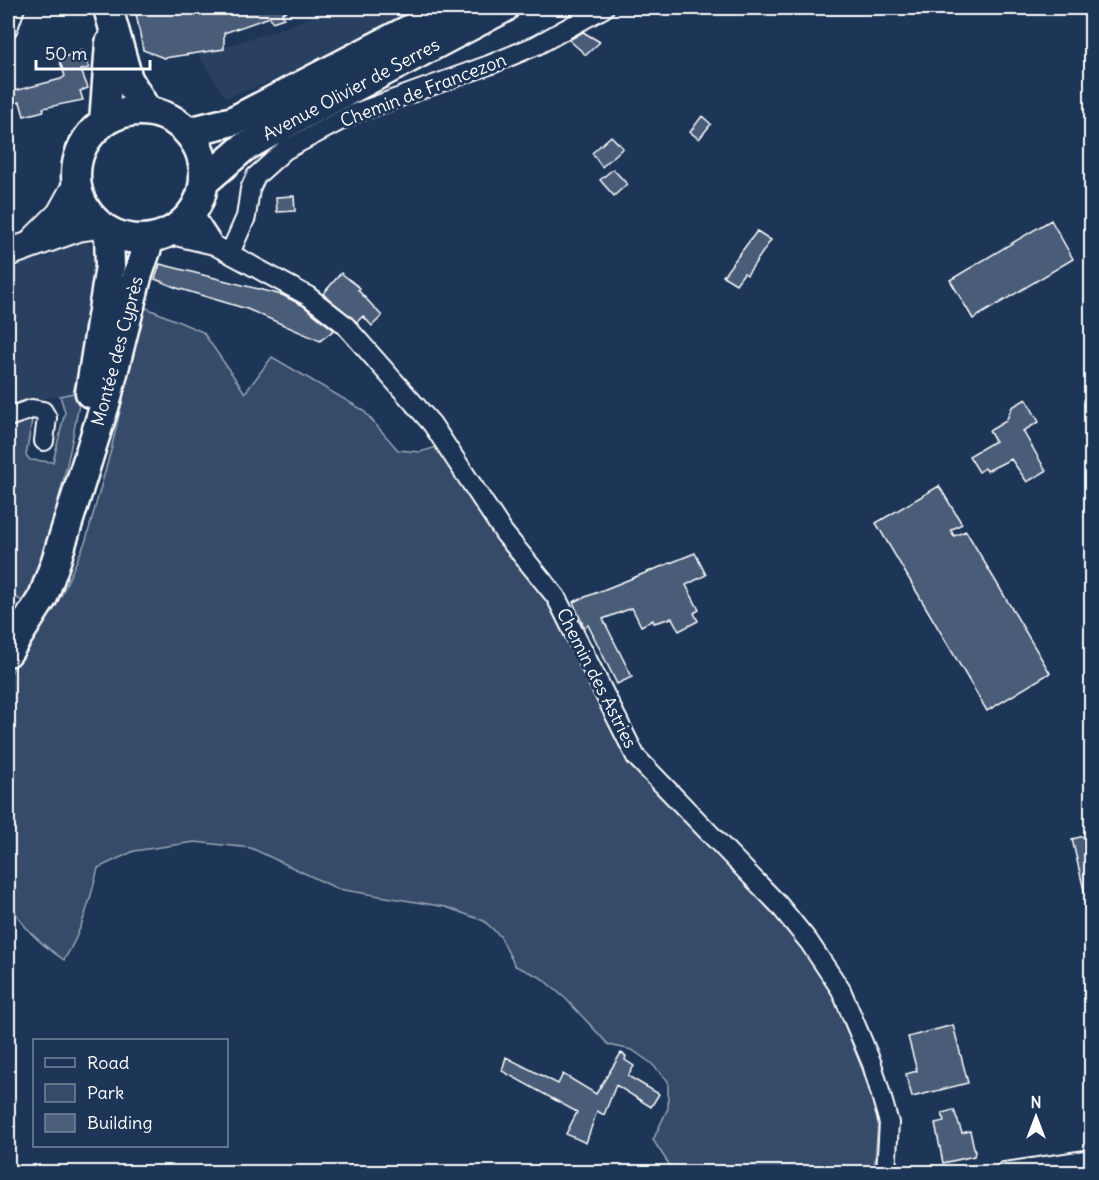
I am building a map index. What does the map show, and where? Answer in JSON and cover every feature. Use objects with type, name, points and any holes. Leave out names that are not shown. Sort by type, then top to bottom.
[{"type":"main road","name":"Avenue Olivier de Serres","points":[[188,132],[233,121],[451,8]]},
{"type":"main road","name":"Avenue Olivier de Serres","points":[[205,181],[243,148],[282,125],[504,8]]},
{"type":"main road","points":[[109,16],[128,79],[147,111]]},
{"type":"main road","points":[[104,122],[109,16]]},
{"type":"main road","points":[[147,111],[176,122],[188,132],[198,146],[204,163],[205,181],[201,198],[193,213],[181,225],[159,236],[129,239],[103,228],[87,213],[76,185],[76,167],[81,149],[90,134],[104,122],[117,115],[147,111]]},
{"type":"main road","name":"Montée des Cyprès","points":[[84,463],[88,408],[110,266],[103,228]]},
{"type":"main road","name":"Montée des Cyprès","points":[[8,652],[43,597],[84,463],[106,401],[137,277],[159,236]]},
{"type":"street","points":[[8,28],[15,8]]},
{"type":"street","name":"Chemin de Francezon","points":[[222,249],[246,217],[250,189],[256,176],[285,150],[353,114],[489,65],[537,45],[604,8]]},
{"type":"street","points":[[18,249],[53,222],[76,185]]},
{"type":"street","name":"Chemin des Astries","points":[[193,213],[222,249]]},
{"type":"street","points":[[18,249],[78,228],[103,228]]},
{"type":"street","name":"Chemin des Astries","points":[[159,236],[222,249],[308,296],[344,324],[432,424],[504,533],[556,597],[636,757],[779,905],[809,942],[841,990],[872,1064],[889,1123],[886,1173]]},
{"type":"street","points":[[8,417],[26,410],[42,411],[47,418],[44,441]]},
{"type":"street","points":[[1005,1173],[1092,1159]]},
{"type":"shaded area","points":[[332,8],[415,8],[298,71],[226,98],[198,55],[287,27]]},
{"type":"shaded area","points":[[82,240],[100,253],[73,394],[26,401],[8,411],[8,273],[13,272],[27,259],[48,258],[69,241]]},
{"type":"green space","points":[[96,296],[70,452],[50,528],[24,602],[8,593],[8,421],[26,416],[32,420],[26,455],[30,460],[53,462],[65,412],[60,396],[73,393]]},
{"type":"green space","points":[[144,307],[203,332],[245,393],[272,357],[363,410],[398,450],[420,452],[440,446],[546,593],[636,768],[788,928],[832,993],[879,1112],[874,1172],[674,1172],[653,1140],[668,1108],[668,1081],[651,1063],[632,1050],[609,1045],[566,999],[540,977],[515,966],[500,936],[484,921],[446,907],[338,889],[251,848],[195,842],[134,851],[98,868],[81,927],[64,960],[38,940],[23,924],[8,895],[8,677],[61,596],[86,540],[111,450]]},
{"type":"building","points":[[135,8],[229,8],[229,13],[244,8],[294,8],[282,13],[284,18],[272,22],[270,17],[224,33],[224,49],[164,58],[143,50]]},
{"type":"building","points":[[583,32],[600,42],[586,55],[569,40]]},
{"type":"building","points":[[83,50],[89,68],[81,70],[88,88],[80,91],[83,100],[43,108],[44,111],[24,116],[20,102],[13,104],[10,92],[61,79],[65,76],[59,59]]},
{"type":"building","points":[[702,116],[711,124],[699,139],[690,132]]},
{"type":"building","points":[[611,136],[623,148],[602,167],[592,153]]},
{"type":"building","points":[[613,169],[627,184],[614,196],[600,180]]},
{"type":"building","points":[[294,196],[295,211],[277,212],[276,197]]},
{"type":"building","points":[[1051,220],[1073,259],[973,319],[950,280]]},
{"type":"building","points":[[757,231],[771,240],[747,275],[744,273],[736,284],[723,276]]},
{"type":"building","points":[[160,264],[282,295],[302,305],[334,330],[320,341],[247,309],[177,288],[155,279]]},
{"type":"building","points":[[341,273],[360,288],[358,290],[382,316],[372,326],[363,316],[357,322],[323,294]]},
{"type":"building","points":[[1026,399],[1039,422],[1023,431],[1046,471],[1027,482],[1011,459],[987,471],[985,468],[979,472],[969,456],[995,441],[989,431],[1006,421],[1012,407]]},
{"type":"building","points":[[939,486],[962,524],[951,530],[954,536],[966,531],[1050,673],[987,711],[876,523]]},
{"type":"building","points":[[695,553],[706,575],[686,585],[699,610],[694,613],[698,621],[679,631],[672,618],[654,623],[653,620],[641,626],[632,608],[603,619],[632,677],[617,684],[588,625],[584,627],[573,602]]},
{"type":"building","points":[[1092,834],[1092,903],[1087,903],[1072,839]]},
{"type":"building","points":[[953,1025],[968,1083],[912,1097],[906,1074],[917,1071],[908,1037]]},
{"type":"building","points":[[621,1053],[626,1056],[625,1060],[634,1066],[628,1076],[659,1094],[651,1107],[616,1085],[604,1115],[597,1111],[586,1143],[566,1134],[577,1112],[502,1071],[506,1057],[558,1084],[563,1074],[596,1094]]},
{"type":"building","points":[[954,1110],[962,1133],[970,1131],[975,1152],[974,1156],[943,1163],[935,1123],[944,1121],[942,1113]]}]
